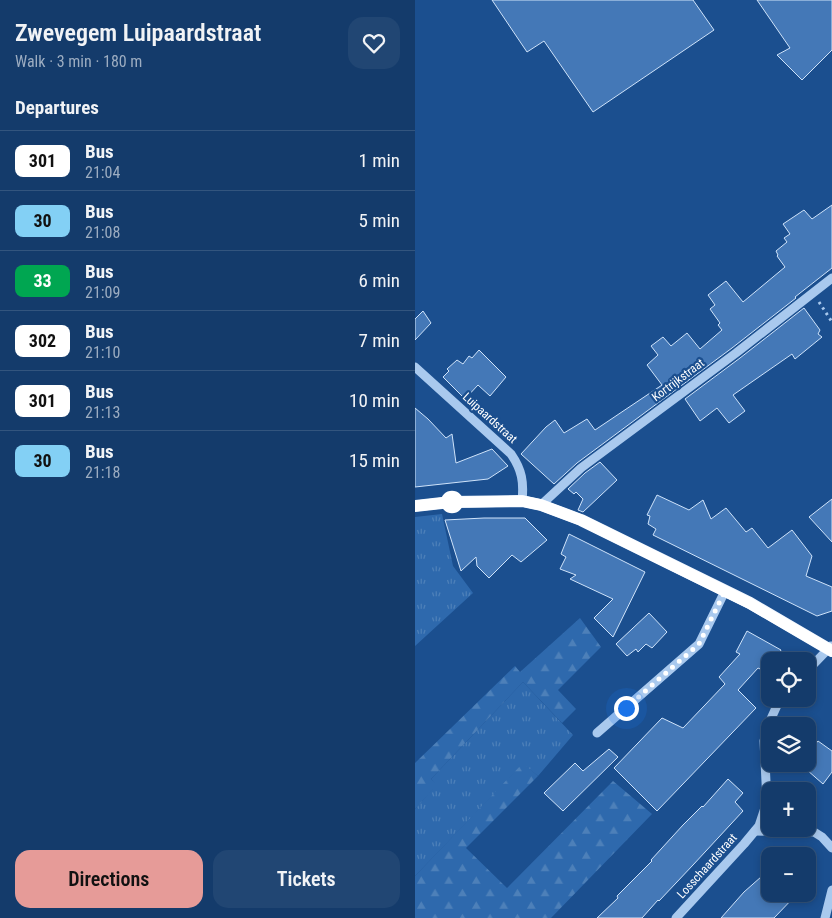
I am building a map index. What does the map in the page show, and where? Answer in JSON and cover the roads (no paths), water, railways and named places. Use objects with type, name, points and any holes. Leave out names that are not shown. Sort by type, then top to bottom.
[{"type":"main road","points":[[415,506],[451,502],[522,501],[541,505],[581,520],[725,591],[831,648]]},
{"type":"street","name":"Kortrijkstraat","points":[[541,505],[581,468],[736,354],[832,278]]},
{"type":"street","name":"Luipaardstraat","points":[[415,367],[511,454],[517,463],[521,475],[522,501]]},
{"type":"street","points":[[597,733],[699,644],[725,591]]},
{"type":"street","points":[[816,662],[831,648]]},
{"type":"street","name":"Losschaardstraat","points":[[676,918],[759,826],[767,802],[764,741],[776,707]]},
{"type":"street","name":"Losschaardstraat","points":[[755,831],[814,832],[832,848]]},
{"type":"street","points":[[825,918],[832,890]]}]
